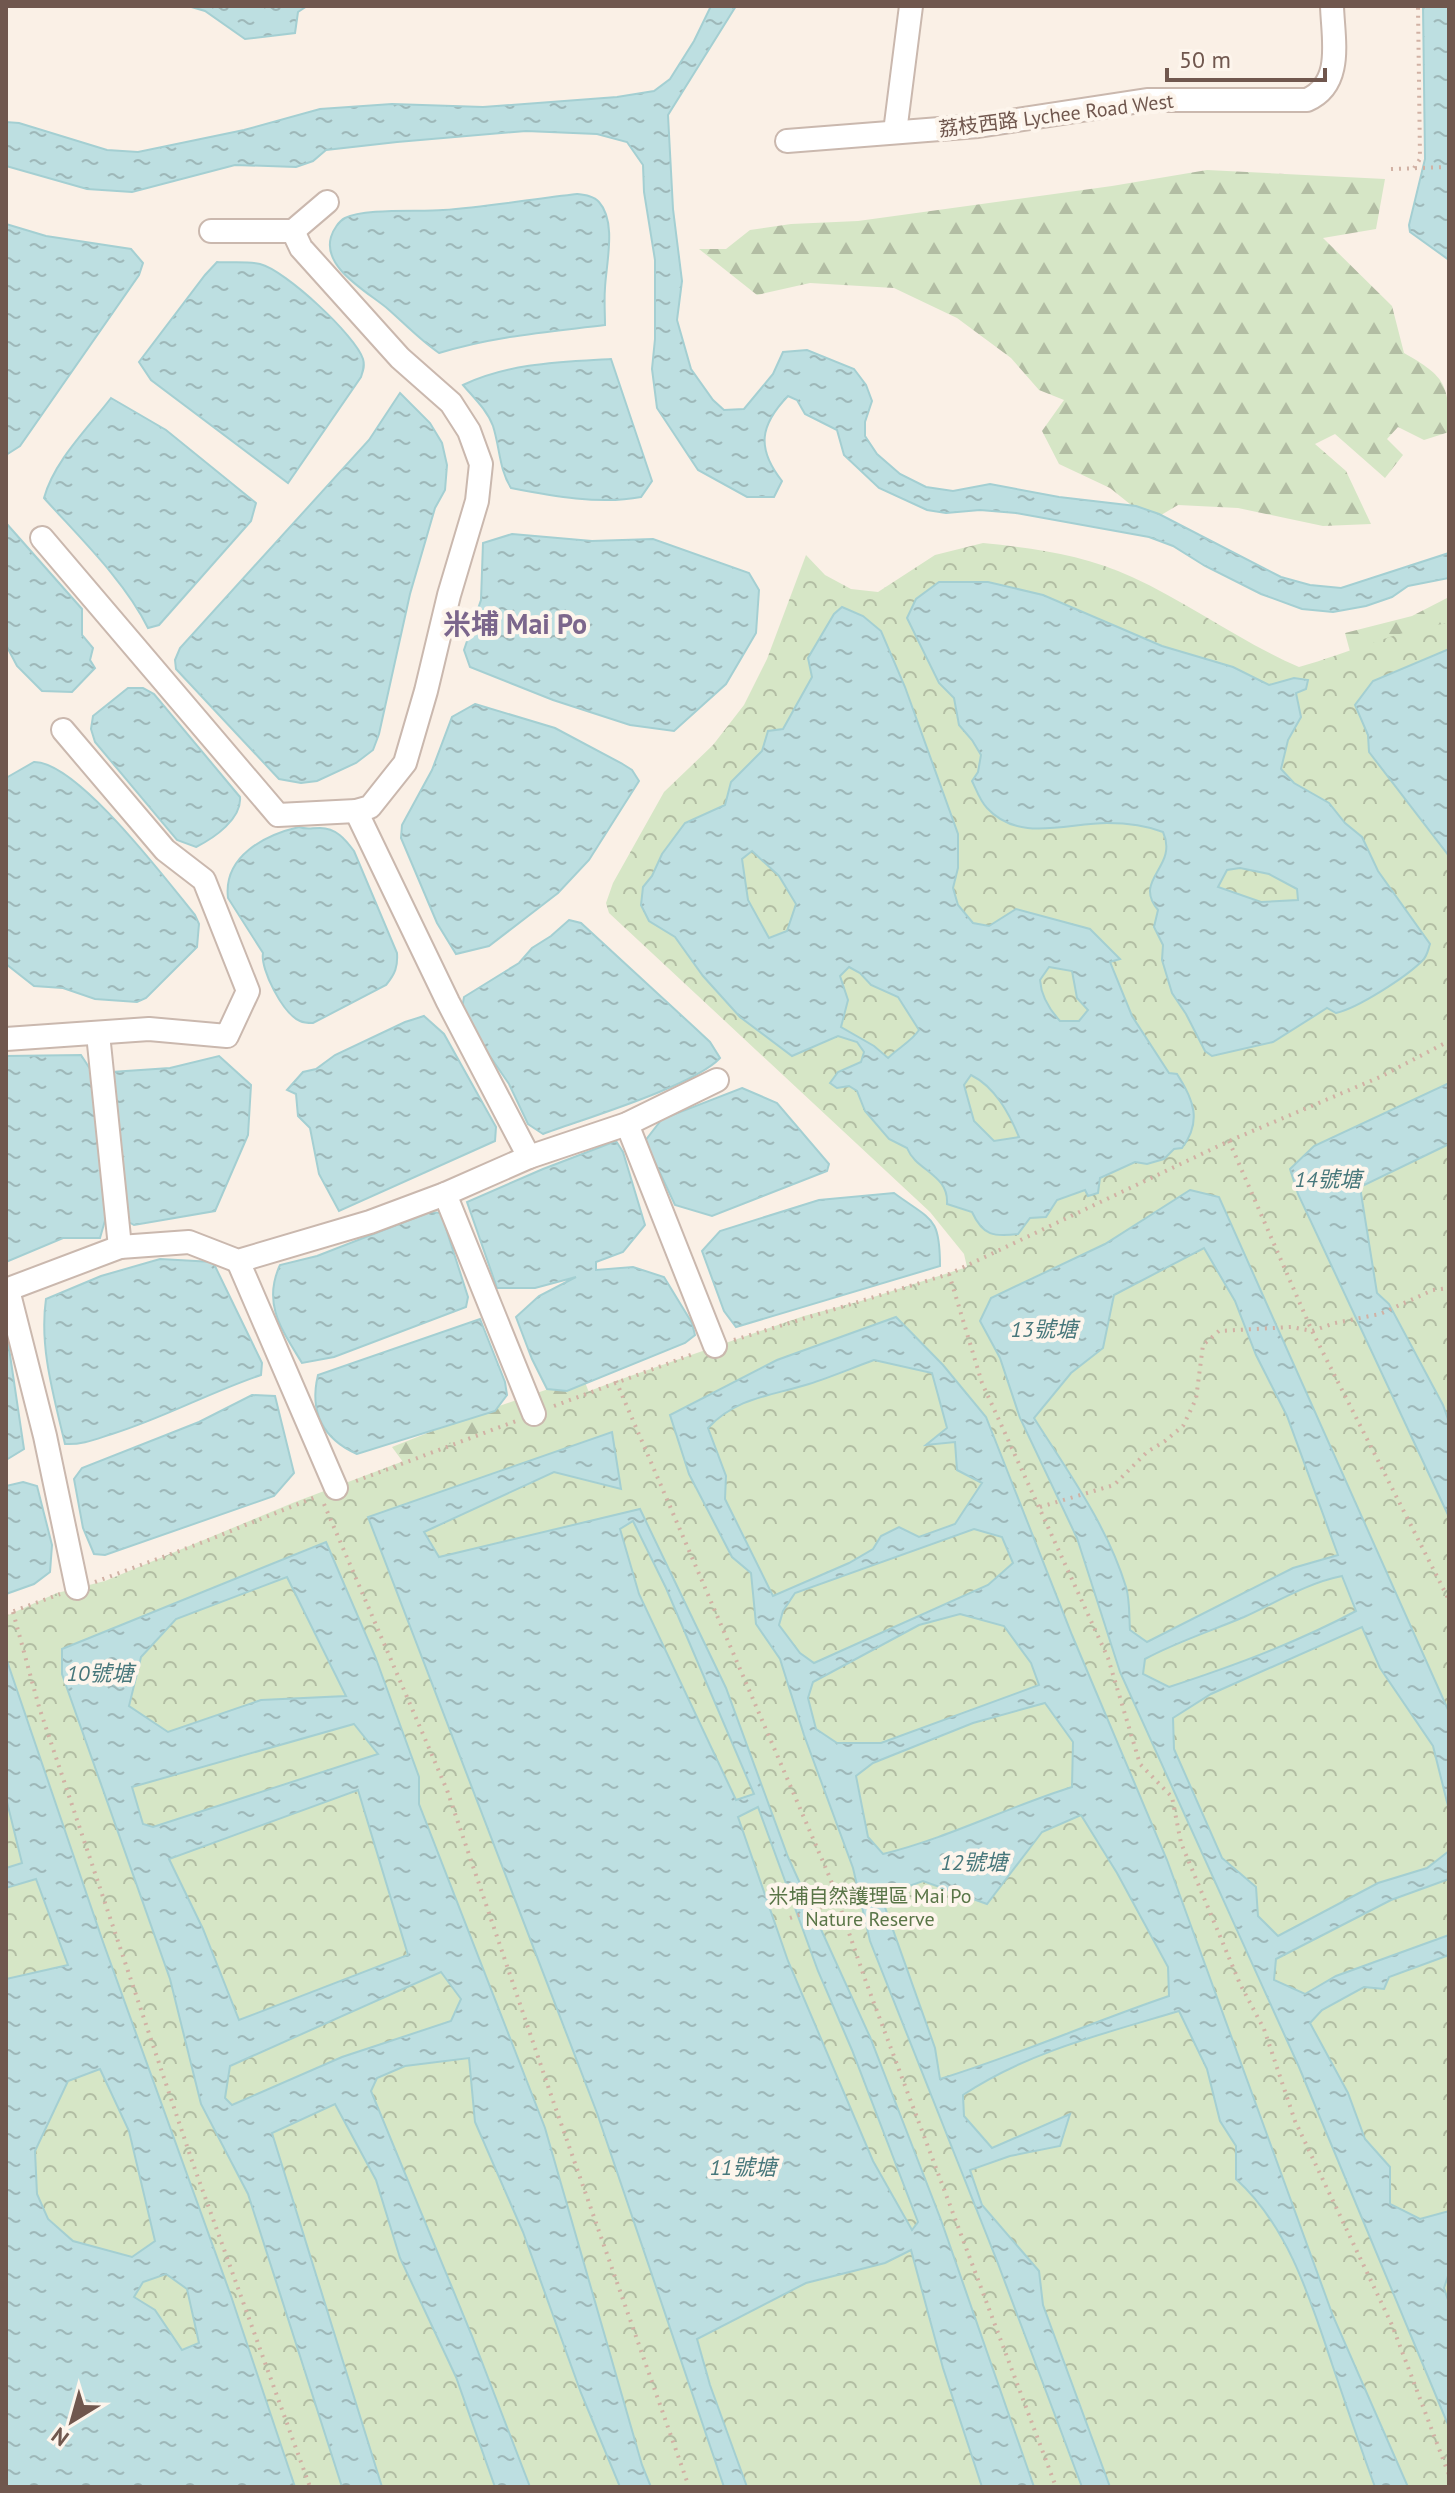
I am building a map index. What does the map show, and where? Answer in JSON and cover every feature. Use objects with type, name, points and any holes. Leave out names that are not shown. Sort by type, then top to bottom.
[{"type":"street","points":[[895,132],[911,6]]},
{"type":"street","name":"荔枝西路 Lychee Road West","points":[[787,141],[978,126],[1147,100],[1307,100],[1322,90],[1332,74],[1332,6]]},
{"type":"street","points":[[211,231],[293,231],[327,202]]},
{"type":"street","points":[[42,538],[278,815],[356,811],[370,807],[405,763],[477,501],[481,464],[469,431],[451,403],[400,358],[301,248],[293,231]]},
{"type":"street","points":[[6,1039],[149,1029],[227,1036],[248,991],[204,880],[165,850],[63,730]]},
{"type":"street","points":[[356,811],[448,1002],[529,1157]]},
{"type":"street","points":[[98,1034],[120,1247]]},
{"type":"street","points":[[77,1588],[45,1436],[7,1290],[120,1247],[189,1242],[238,1261],[370,1222],[445,1194],[529,1157],[627,1124],[717,1080]]},
{"type":"street","points":[[627,1124],[715,1346]]},
{"type":"street","points":[[445,1194],[534,1414]]},
{"type":"street","points":[[238,1261],[328,1491]]},
{"type":"path","points":[[1414,168],[1420,159],[1418,6]]},
{"type":"path","points":[[1391,169],[1449,167]]},
{"type":"path","points":[[1229,1141],[1312,1331],[1449,1600]]},
{"type":"path","points":[[949,1274],[982,1383],[1108,1658],[1140,1764],[1172,1797],[1181,1843],[1240,1984],[1264,2029],[1295,2121],[1392,2325],[1449,2475]]},
{"type":"path","points":[[1040,1507],[1114,1485],[1147,1452],[1183,1426],[1196,1399],[1203,1345],[1219,1331],[1291,1327],[1312,1331],[1380,1314],[1433,1290],[1449,1288]]},
{"type":"path","points":[[616,1381],[838,1902],[1056,2487]]},
{"type":"path","points":[[328,1491],[447,1790],[689,2487]]},
{"type":"path","points":[[13,1612],[39,1707],[187,2146],[310,2487]]},
{"type":"path","points":[[790,1918],[838,1902]]},
{"type":"green space","points":[[1207,170],[1385,179],[1376,229],[1323,238],[1392,306],[1404,353],[1437,376],[1446,392],[1449,432],[1424,440],[1398,427],[1387,439],[1403,455],[1385,478],[1335,434],[1315,444],[1346,471],[1371,524],[1323,526],[1238,508],[1178,505],[1151,521],[1110,488],[1059,464],[1042,431],[1064,400],[1039,390],[1011,358],[957,318],[894,288],[810,283],[757,295],[699,249],[726,249],[750,230],[791,224],[858,221]]},
{"type":"green space","name":"米埔自然護理區 Mai Po Nature Reserve","points":[[983,543],[1059,554],[1114,569],[1299,667],[1392,636],[1449,623],[1449,2487],[6,2487],[6,1616],[57,1593],[105,1581],[295,1502],[616,1381],[804,1316],[967,1267],[964,1254],[930,1212],[609,913],[606,903],[613,883],[664,792],[713,745],[744,705],[767,659],[806,555],[825,575],[851,589],[878,592],[935,555]]},
{"type":"green space","points":[[1449,597],[1449,667],[1356,674],[1345,633],[1412,616]]},
{"type":"green space","points":[[583,1377],[600,1421],[414,1477],[392,1447],[473,1415]]},
{"type":"water","points":[[188,6],[307,6],[298,12],[295,33],[245,39],[205,11]]},
{"type":"water","points":[[711,6],[736,6],[668,115],[673,209],[682,281],[677,320],[691,369],[724,410],[744,409],[773,374],[783,352],[807,350],[854,369],[866,385],[872,401],[865,422],[865,436],[877,454],[900,474],[926,487],[953,491],[990,484],[1059,497],[1136,506],[1159,514],[1281,577],[1310,585],[1341,588],[1449,553],[1449,578],[1408,586],[1392,597],[1366,606],[1333,612],[1302,609],[1261,594],[1173,546],[1149,537],[1016,513],[927,510],[879,488],[844,455],[837,430],[805,414],[797,400],[788,396],[772,417],[765,437],[768,458],[782,481],[774,497],[747,497],[698,470],[657,408],[652,369],[655,260],[643,165],[627,142],[597,134],[526,131],[397,142],[326,150],[313,161],[296,167],[235,165],[132,192],[87,189],[6,166],[6,122],[19,123],[107,150],[138,152],[244,130],[320,109],[392,104],[483,107],[617,97],[654,91],[670,79]]},
{"type":"water","points":[[1423,6],[1449,6],[1449,260],[1410,232],[1409,225],[1425,159]]},
{"type":"water","points":[[577,194],[597,200],[608,220],[605,325],[542,332],[439,353],[349,278],[333,259],[330,248],[336,226],[354,215],[460,209]]},
{"type":"water","points":[[6,224],[46,236],[131,249],[143,263],[139,275],[20,446],[6,455]]},
{"type":"water","points":[[217,262],[260,264],[286,278],[334,320],[363,359],[361,377],[288,483],[151,380],[139,362]]},
{"type":"water","points":[[611,359],[652,481],[641,497],[593,500],[511,488],[490,420],[463,385],[517,368]]},
{"type":"water","points":[[400,393],[430,423],[442,443],[447,465],[445,490],[435,508],[410,594],[379,734],[373,750],[356,763],[317,781],[301,783],[279,779],[176,669],[175,660],[180,648],[369,440]]},
{"type":"water","points":[[111,398],[166,430],[256,503],[251,521],[159,625],[148,628],[114,576],[44,498],[55,471]]},
{"type":"water","points":[[6,523],[82,609],[82,635],[93,648],[90,660],[95,668],[72,692],[42,691],[17,666],[6,645]]},
{"type":"water","points":[[512,534],[592,541],[653,539],[749,573],[759,590],[756,633],[726,684],[674,731],[630,725],[553,700],[470,667],[464,650],[481,600],[483,543]]},
{"type":"water","points":[[939,582],[988,582],[1043,595],[1162,646],[1233,667],[1269,685],[1294,678],[1308,680],[1306,689],[1296,693],[1301,717],[1288,740],[1281,769],[1294,783],[1329,803],[1345,823],[1362,837],[1378,871],[1430,944],[1425,958],[1394,983],[1356,1005],[1336,1013],[1327,1008],[1273,1042],[1212,1056],[1205,1051],[1172,993],[1162,960],[1163,945],[1154,927],[1158,910],[1151,899],[1150,890],[1165,855],[1163,832],[1114,823],[1028,828],[1000,819],[987,808],[972,781],[978,772],[981,755],[959,725],[954,698],[939,683],[907,618],[916,599]],"holes":[[[1240,868],[1269,874],[1297,889],[1298,900],[1261,902],[1218,887],[1227,870]]]},
{"type":"water","points":[[842,607],[863,616],[881,631],[905,687],[958,834],[958,868],[953,888],[958,905],[973,923],[989,926],[1016,909],[1090,929],[1120,959],[1110,962],[1132,1016],[1169,1073],[1177,1074],[1191,1102],[1194,1120],[1182,1148],[1174,1149],[1164,1159],[1147,1164],[1135,1162],[1100,1178],[1098,1193],[1088,1196],[1085,1190],[1057,1200],[1046,1217],[1030,1218],[1018,1234],[990,1233],[980,1226],[972,1212],[947,1204],[946,1194],[938,1179],[911,1156],[907,1148],[889,1139],[865,1111],[857,1091],[849,1086],[837,1088],[830,1083],[838,1072],[861,1062],[864,1052],[857,1042],[838,1036],[792,1056],[740,1017],[703,976],[675,937],[649,921],[641,905],[643,887],[685,823],[725,805],[731,782],[762,751],[768,731],[783,729],[812,677],[808,658],[834,614]],"holes":[[[752,851],[779,876],[796,904],[787,931],[769,938],[748,900],[742,859]],[[849,967],[871,985],[898,997],[919,1030],[913,1038],[888,1058],[841,1027],[848,1000],[840,976]],[[1049,967],[1072,971],[1077,998],[1088,1010],[1079,1021],[1060,1021],[1046,1002],[1040,980]],[[971,1075],[987,1086],[1006,1110],[1019,1137],[994,1141],[974,1121],[964,1085]]]},
{"type":"water","points":[[1449,649],[1449,856],[1369,752],[1368,735],[1355,705],[1373,681]]},
{"type":"water","points":[[128,688],[143,688],[154,694],[240,797],[232,820],[196,847],[177,840],[95,742],[91,729],[93,716]]},
{"type":"water","points":[[475,704],[555,728],[621,763],[632,770],[639,781],[589,860],[558,893],[489,946],[456,954],[437,923],[401,838],[402,825],[432,770],[452,717]]},
{"type":"water","points":[[34,762],[52,767],[96,801],[143,851],[195,915],[199,924],[197,947],[146,998],[137,1002],[95,999],[63,988],[34,986],[6,964],[6,778]]},
{"type":"water","points":[[299,827],[326,828],[340,835],[351,847],[397,953],[395,970],[386,985],[313,1023],[293,1017],[280,1001],[265,969],[263,953],[228,898],[228,883],[239,859],[260,842]]},
{"type":"water","points":[[569,920],[581,923],[710,1042],[720,1058],[687,1080],[543,1134],[528,1124],[509,1084],[461,1014],[464,997],[519,963],[532,948]]},
{"type":"water","points":[[424,1016],[444,1034],[496,1127],[495,1141],[339,1211],[319,1174],[310,1128],[298,1116],[296,1094],[287,1090],[303,1072],[316,1069],[335,1055]]},
{"type":"water","points":[[81,1055],[94,1075],[106,1217],[100,1238],[63,1238],[6,1262],[6,1056]]},
{"type":"water","points":[[219,1056],[251,1085],[248,1135],[215,1211],[134,1225],[125,1220],[112,1072],[170,1068]]},
{"type":"water","name":"14號塘","points":[[1449,1083],[1449,1144],[1360,1187],[1377,1293],[1389,1304],[1449,1422],[1449,1517],[1298,1194],[1290,1169],[1314,1146]]},
{"type":"water","points":[[742,1088],[777,1103],[829,1164],[827,1171],[712,1216],[675,1205],[645,1141],[662,1119]]},
{"type":"water","points":[[616,1141],[623,1152],[645,1225],[623,1252],[596,1262],[596,1270],[633,1267],[664,1277],[692,1323],[695,1335],[685,1343],[567,1391],[547,1389],[516,1317],[539,1296],[576,1277],[535,1288],[497,1288],[467,1202]]},
{"type":"water","name":"13號塘","points":[[1190,1190],[1219,1197],[1449,1712],[1449,1810],[1433,1746],[1380,1668],[1362,1627],[1211,1694],[1173,1718],[1174,1749],[1222,1858],[1256,1887],[1258,1916],[1278,1936],[1378,1883],[1427,1868],[1449,1851],[1449,1879],[1391,1900],[1276,1959],[1274,1980],[1305,1994],[1336,1976],[1449,1935],[1449,1955],[1389,1977],[1384,1989],[1364,1987],[1322,2010],[1310,2023],[1348,2093],[1365,2139],[1390,2167],[1390,2204],[1420,2219],[1449,2211],[1449,2273],[1444,2288],[1449,2303],[1449,2427],[1299,2067],[1120,1672],[1077,1538],[1020,1418],[1000,1358],[980,1321],[991,1298],[1105,1244]],"holes":[[[1204,1248],[1235,1301],[1256,1355],[1287,1416],[1338,1555],[1293,1568],[1147,1642],[1130,1630],[1127,1592],[1108,1542],[1086,1500],[1034,1418],[1071,1373],[1103,1348],[1114,1295]],[[1342,1576],[1356,1611],[1333,1623],[1264,1653],[1169,1687],[1143,1674],[1145,1659],[1157,1653],[1304,1588]]]},
{"type":"water","points":[[894,1193],[931,1221],[938,1237],[940,1266],[736,1327],[724,1311],[702,1251],[720,1231],[819,1200]]},
{"type":"water","points":[[430,1212],[441,1213],[468,1297],[466,1307],[334,1357],[302,1363],[282,1328],[274,1304],[275,1279],[280,1265],[317,1256]]},
{"type":"water","points":[[160,1259],[213,1262],[262,1363],[261,1375],[131,1428],[77,1444],[65,1444],[46,1354],[46,1299],[101,1276]]},
{"type":"water","name":"12號塘","points":[[896,1317],[943,1365],[986,1417],[1072,1635],[1167,1860],[1333,2316],[1408,2487],[1375,2487],[1306,2289],[1270,2218],[1236,2179],[1236,2146],[1220,2121],[1207,2069],[1179,2011],[1040,2055],[963,2095],[964,2116],[992,2148],[1070,2114],[1060,2146],[1010,2156],[970,2170],[982,2205],[1039,2271],[1043,2305],[1110,2487],[1082,2487],[997,2261],[870,1941],[853,1868],[804,1735],[780,1659],[756,1624],[751,1573],[732,1557],[689,1474],[670,1415],[777,1360]],"holes":[[[874,1360],[932,1373],[947,1428],[926,1445],[955,1442],[957,1470],[982,1483],[955,1524],[919,1537],[899,1527],[881,1536],[873,1549],[849,1563],[773,1596],[725,1499],[726,1476],[708,1428],[743,1404]],[[974,1529],[1002,1537],[1013,1563],[988,1585],[814,1663],[800,1653],[779,1625],[783,1611],[795,1593]],[[960,1614],[1004,1626],[1031,1663],[1039,1685],[881,1743],[837,1743],[816,1729],[808,1698],[813,1682],[919,1625]],[[1045,1703],[1073,1742],[1072,1787],[931,1840],[883,1854],[868,1837],[856,1776],[873,1763],[973,1723]],[[1081,1815],[1117,1873],[1168,1967],[1169,1996],[940,2079],[935,2048],[881,1896],[923,1881],[987,1904],[1042,1832]]]},
{"type":"water","points":[[480,1319],[505,1382],[507,1395],[495,1411],[357,1454],[335,1441],[327,1432],[317,1412],[318,1375]]},
{"type":"water","points":[[6,1328],[24,1449],[6,1460]]},
{"type":"water","points":[[252,1395],[275,1396],[294,1473],[274,1496],[105,1555],[94,1554],[83,1528],[74,1479],[82,1468],[199,1422]]},
{"type":"water","name":"11號塘","points":[[612,1432],[621,1489],[554,1472],[424,1532],[439,1557],[640,1509],[726,1688],[788,1857],[870,2037],[941,2220],[1034,2487],[982,2487],[943,2368],[911,2250],[885,2263],[806,2283],[697,2339],[710,2385],[747,2487],[724,2487],[597,2113],[368,1517]],"holes":[[[633,1521],[666,1588],[754,1794],[736,1800],[639,1594],[620,1529]],[[758,1807],[818,1971],[918,2222],[912,2230],[873,2161],[788,1961],[738,1817]]]},
{"type":"water","points":[[23,1482],[37,1486],[52,1545],[50,1572],[34,1584],[6,1594],[6,1486]]},
{"type":"water","name":"10號塘","points":[[326,1542],[375,1656],[419,1777],[419,1804],[545,2128],[642,2465],[651,2487],[620,2487],[581,2393],[523,2232],[475,2122],[469,2058],[405,2066],[377,2078],[371,2091],[472,2336],[530,2487],[495,2487],[456,2377],[400,2258],[376,2180],[335,2104],[272,2133],[382,2487],[342,2487],[248,2194],[201,2104],[170,1979],[62,1674],[62,1649]],"holes":[[[287,1577],[346,1696],[261,1700],[168,1732],[129,1706],[141,1657],[176,1619]],[[354,1724],[378,1754],[153,1827],[143,1824],[132,1787]],[[358,1790],[408,1955],[239,2020],[203,1929],[169,1859]],[[441,1972],[461,1999],[451,2021],[342,2057],[232,2105],[225,2098],[230,2066]]]},
{"type":"water","points":[[6,1658],[103,1942],[231,2296],[295,2487],[6,2487],[6,1979],[68,1965],[36,1879],[6,1888],[6,1868],[22,1863],[6,1798]],"holes":[[[100,2069],[129,2131],[155,2241],[132,2257],[73,2241],[48,2219],[37,2194],[35,2151],[68,2081]],[[166,2274],[187,2289],[199,2343],[182,2350],[155,2310],[134,2297],[143,2282]]]},
{"type":"district","name":"米埔 Mai Po","points":[[515,624]]}]
